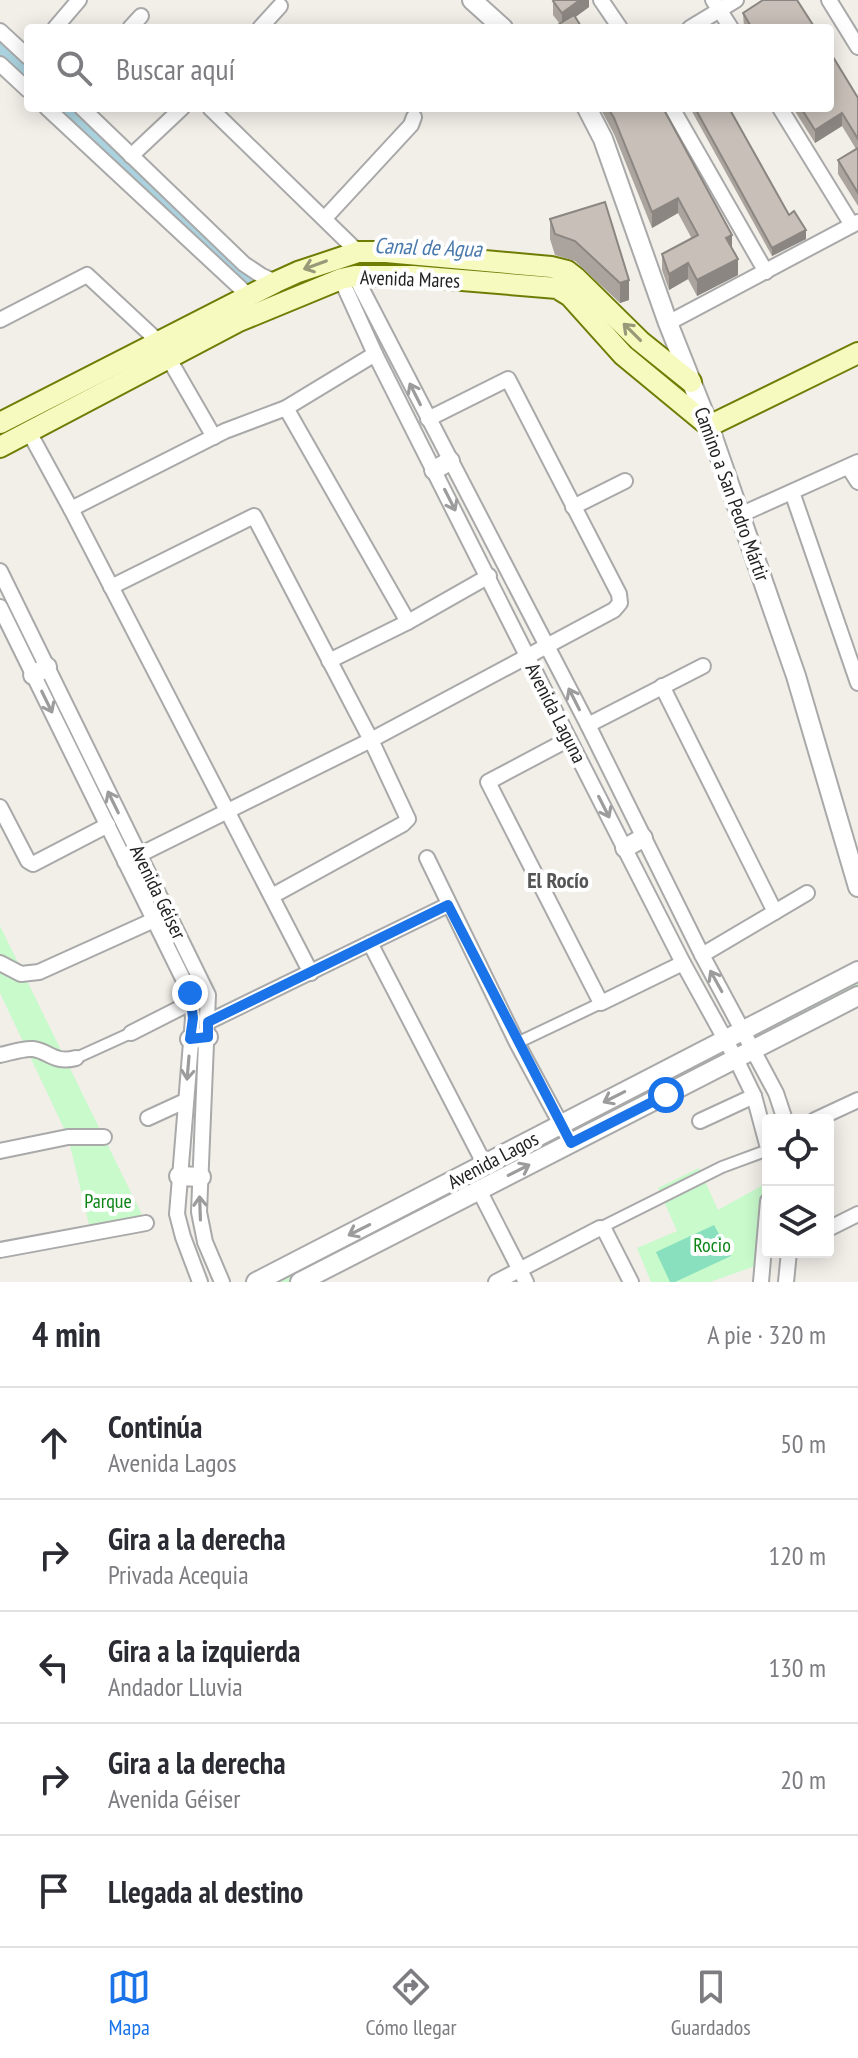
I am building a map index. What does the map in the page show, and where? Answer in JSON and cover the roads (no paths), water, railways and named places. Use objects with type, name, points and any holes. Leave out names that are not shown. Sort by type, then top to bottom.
[{"type":"main road","name":"Avenida Mares","points":[[0,447],[29,432],[89,390],[164,350],[249,296],[326,261],[358,252],[491,260],[567,271],[640,341],[691,382]]},
{"type":"main road","name":"Avenida Mares","points":[[164,350],[348,278],[413,276],[557,288],[570,296],[623,355],[709,426]]},
{"type":"main road","points":[[709,426],[858,353]]},
{"type":"main road","name":"Avenida Mares","points":[[0,423],[89,390]]},
{"type":"street","points":[[58,24],[79,0]]},
{"type":"street","points":[[472,0],[499,24]]},
{"type":"street","points":[[601,0],[617,24]]},
{"type":"street","points":[[695,24],[716,5],[736,0]]},
{"type":"street","points":[[829,0],[856,40]]},
{"type":"street","points":[[716,5],[728,24]]},
{"type":"street","points":[[264,24],[280,6]]},
{"type":"street","points":[[134,24],[141,16]]},
{"type":"street","points":[[0,31],[24,53]]},
{"type":"street","points":[[0,64],[24,86]]},
{"type":"street","points":[[51,112],[249,296]]},
{"type":"street","points":[[86,112],[244,264],[276,282]]},
{"type":"street","points":[[131,156],[178,112]]},
{"type":"street","points":[[214,112],[358,252]]},
{"type":"street","name":"Camino a San Pedro Mártir","points":[[589,112],[603,139],[668,323],[709,426],[796,676],[851,841],[858,887]]},
{"type":"street","points":[[674,112],[766,272]]},
{"type":"street","points":[[668,323],[855,224],[783,112]]},
{"type":"street","points":[[325,218],[411,125],[414,117]]},
{"type":"street","points":[[0,320],[87,275],[164,350],[214,437]]},
{"type":"street","name":"Avenida Laguna","points":[[348,278],[375,354],[546,645],[702,955],[776,1093],[783,1114]]},
{"type":"street","name":"Avenida Laguna","points":[[348,278],[428,419],[442,465],[489,576],[683,963],[736,1059],[754,1096],[762,1126]]},
{"type":"street","points":[[71,509],[214,437],[286,408],[375,354]]},
{"type":"street","points":[[132,858],[371,740],[614,610],[620,603],[619,594],[508,379],[428,419]]},
{"type":"street","points":[[286,408],[408,622]]},
{"type":"street","points":[[29,432],[311,973]]},
{"type":"street","points":[[740,515],[853,465],[858,482]]},
{"type":"street","points":[[573,507],[625,481]]},
{"type":"street","points":[[792,492],[858,683]]},
{"type":"street","points":[[111,587],[254,516],[371,740],[408,819],[272,896]]},
{"type":"street","name":"Avenida Géiser","points":[[0,571],[108,825],[132,858],[154,920],[190,993],[202,1033],[199,1212],[205,1242],[222,1282]]},
{"type":"street","points":[[329,661],[408,622],[489,576]]},
{"type":"street","name":"Avenida Géiser","points":[[0,607],[40,671],[132,858],[208,995],[185,1101],[177,1214],[200,1282]]},
{"type":"street","points":[[588,725],[703,666]]},
{"type":"street","points":[[662,686],[775,912]]},
{"type":"street","points":[[569,739],[488,782],[601,1003]]},
{"type":"street","points":[[0,807],[28,861],[33,864],[108,825]]},
{"type":"street","points":[[625,848],[643,838]]},
{"type":"street","points":[[427,858],[517,1043],[571,1143]]},
{"type":"street","points":[[702,955],[807,893]]},
{"type":"street","points":[[202,1033],[311,973],[448,905]]},
{"type":"street","points":[[0,963],[21,974],[39,972],[154,920]]},
{"type":"street","points":[[370,943],[485,1165]]},
{"type":"street","points":[[517,1043],[683,963]]},
{"type":"street","name":"Avenida Lagos","points":[[256,1282],[858,971]]},
{"type":"street","name":"Avenida Lagos","points":[[300,1282],[325,1276],[414,1224],[858,996]]},
{"type":"street","points":[[0,1055],[33,1049],[50,1057],[76,1058],[192,1002]]},
{"type":"street","points":[[700,1121],[754,1096]]},
{"type":"street","points":[[828,1114],[858,1100]]},
{"type":"street","points":[[148,1118],[185,1101]]},
{"type":"street","points":[[0,1151],[68,1137],[104,1137]]},
{"type":"street","points":[[496,1282],[523,1276],[600,1228],[722,1167],[762,1151]]},
{"type":"street","points":[[179,1176],[201,1177]]},
{"type":"street","points":[[479,1190],[523,1276]]},
{"type":"street","points":[[404,1207],[414,1224]]},
{"type":"street","points":[[834,1226],[858,1214]]},
{"type":"street","points":[[0,1250],[146,1223]]},
{"type":"street","points":[[600,1228],[607,1234],[631,1282]]},
{"type":"street","points":[[761,1282],[763,1258]]},
{"type":"street","points":[[786,1282],[788,1258]]},
{"type":"waterway","name":"Canal de Agua","points":[[0,50],[24,72]]},
{"type":"waterway","name":"Canal de Agua","points":[[66,112],[261,289],[274,292],[361,264],[493,271]]},
{"type":"waterway","name":"Canal de Agua","points":[[612,326],[646,360],[680,385]]},
{"type":"district","name":"El Rocío","points":[[558,880]]},
{"type":"park label","name":"Parque","points":[[108,1201]]},
{"type":"park label","name":"Rocio","points":[[712,1245]]}]
